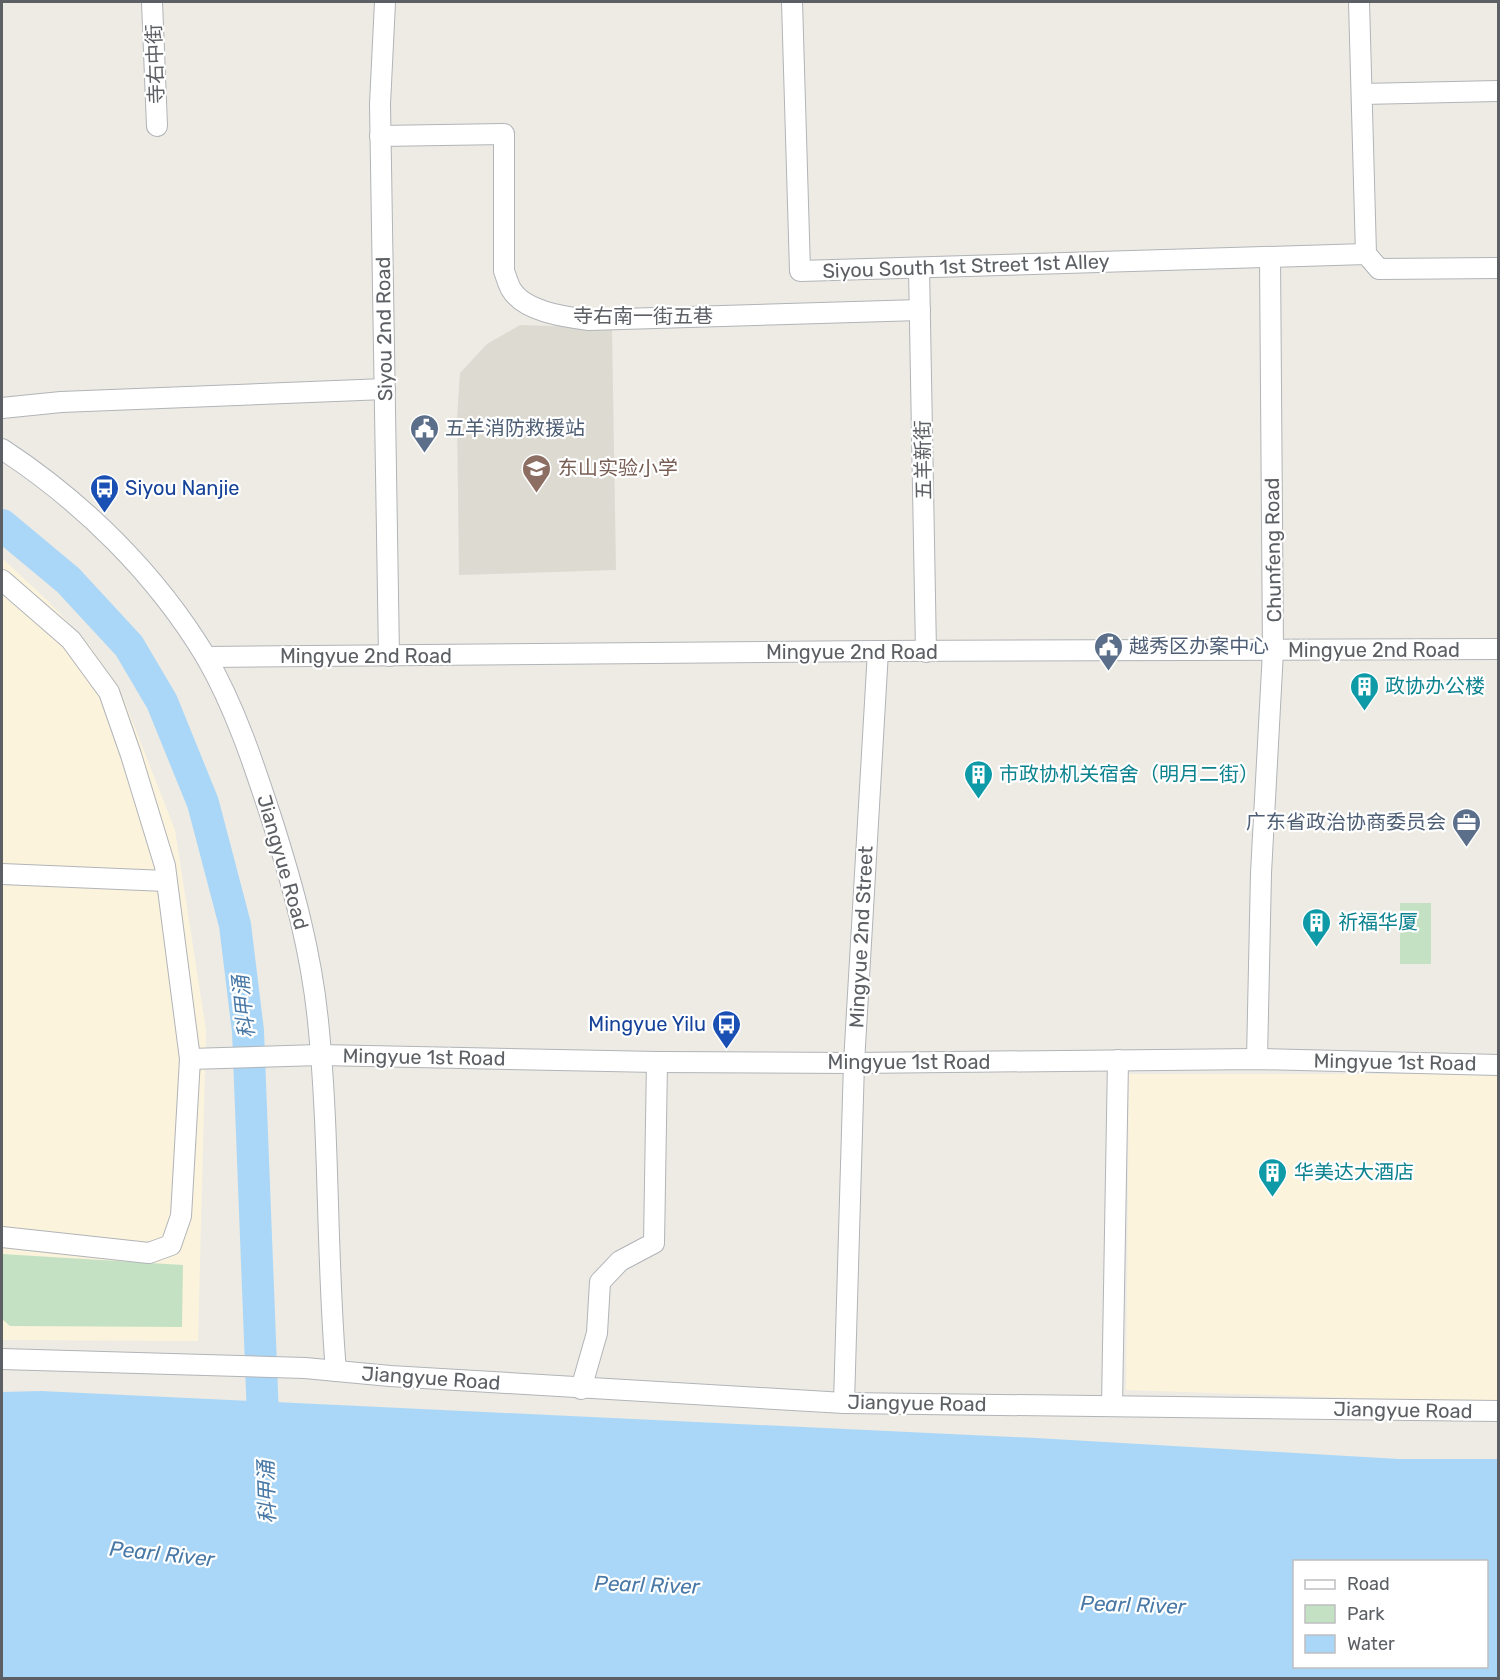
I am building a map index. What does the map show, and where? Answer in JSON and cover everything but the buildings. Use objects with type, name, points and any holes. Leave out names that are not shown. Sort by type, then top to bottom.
[{"type":"street","name":"寺右中街","points":[[152,2],[157,126]]},
{"type":"street","name":"Siyou 2nd Road","points":[[385,2],[380,136],[386,389],[388,656]]},
{"type":"street","name":"Siyou South 1st Street 1st Alley","points":[[792,2],[800,271],[1366,254]]},
{"type":"street","points":[[1359,2],[1366,254],[1379,269],[1498,268]]},
{"type":"street","points":[[1362,94],[1498,91]]},
{"type":"street","name":"寺右南一街五巷","points":[[380,136],[504,134],[504,271],[511,290],[524,302],[552,314],[590,320],[920,310]]},
{"type":"street","name":"Chunfeng Road","points":[[1257,1059],[1262,873],[1274,651],[1270,257]]},
{"type":"street","name":"五羊新街","points":[[919,268],[926,652]]},
{"type":"street","points":[[2,408],[61,402],[386,389]]},
{"type":"street","name":"Jiangyue Road","points":[[2,449],[59,490],[91,518],[138,566],[165,599],[206,657],[237,722],[287,866],[307,945],[313,983],[326,1135],[336,1371]]},
{"type":"street","points":[[2,580],[70,640],[109,692],[131,755],[161,855],[190,1059],[181,1216],[171,1245],[149,1252],[2,1237]]},
{"type":"street","name":"Mingyue 2nd Road","points":[[206,657],[878,651],[1498,649]]},
{"type":"street","name":"Mingyue 2nd Street","points":[[844,1403],[854,1062],[878,651]]},
{"type":"street","points":[[2,874],[166,881]]},
{"type":"street","name":"Mingyue 1st Road","points":[[190,1059],[320,1055],[657,1062],[1257,1059],[1498,1065]]},
{"type":"street","points":[[1112,1405],[1118,1060]]},
{"type":"street","points":[[581,1389],[597,1333],[600,1282],[620,1261],[654,1243],[657,1062]]},
{"type":"street","name":"Jiangyue Road","points":[[2,1359],[200,1363],[305,1368],[581,1389],[844,1403],[1498,1411]]},
{"type":"shaded area","name":"东山实验小学","points":[[520,325],[612,328],[616,570],[459,575],[457,418],[460,373],[487,344]]},
{"type":"shaded area","points":[[2,558],[48,601],[90,646],[119,687],[175,830],[206,1030],[198,1341],[2,1340]]},
{"type":"shaded area","points":[[1129,1074],[1498,1074],[1498,1403],[1126,1390]]},
{"type":"green space","points":[[1400,903],[1431,903],[1431,964],[1400,964]]},
{"type":"green space","points":[[2,1254],[183,1265],[182,1327],[10,1326],[2,1319]]},
{"type":"water","name":"Pearl River","points":[[41,1391],[1036,1438],[1399,1459],[1498,1459],[1498,1678],[2,1678],[2,1392]]},
{"type":"waterway","name":"科甲涌","points":[[2,525],[68,580],[129,646],[162,702],[203,803],[235,925],[248,1031],[264,1443]]},
{"type":"place","name":"五羊消防救援站","points":[[424,454]]},
{"type":"place","name":"东山实验小学","points":[[537,494]]},
{"type":"place","name":"Siyou Nanjie","points":[[104,514]]},
{"type":"place","name":"越秀区办案中心","points":[[1108,672]]},
{"type":"place","name":"政协办公楼","points":[[1364,712]]},
{"type":"place","name":"市政协机关宿舍（明月二街）","points":[[978,800]]},
{"type":"place","name":"广东省政治协商委员会","points":[[1467,848]]},
{"type":"place","name":"祈福华厦","points":[[1317,948]]},
{"type":"place","name":"Mingyue Yilu","points":[[727,1050]]},
{"type":"place","name":"华美达大酒店","points":[[1273,1198]]}]
